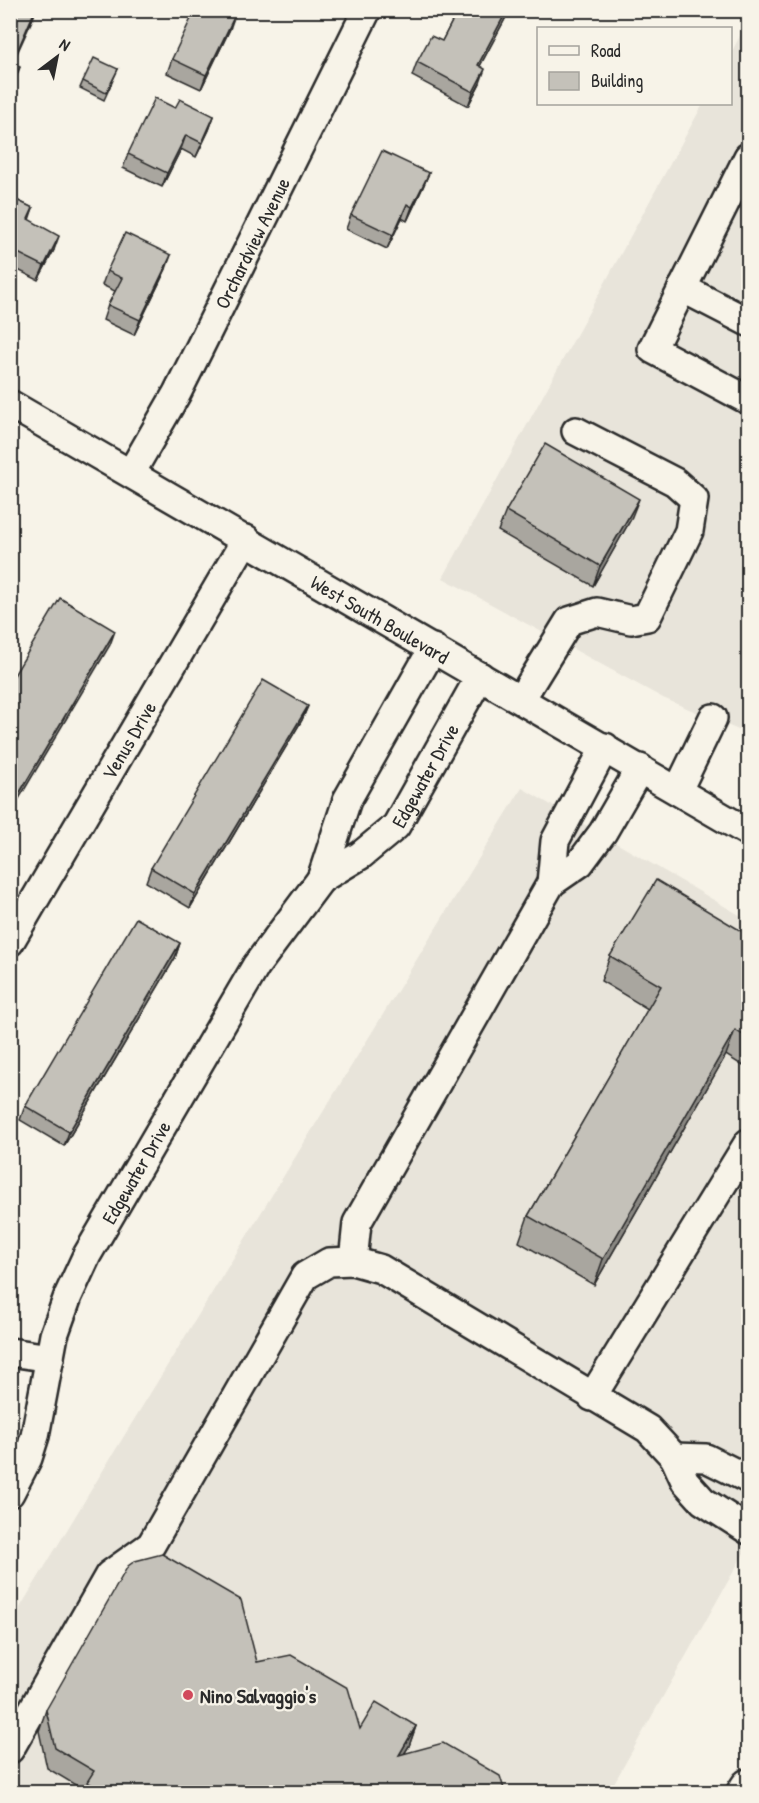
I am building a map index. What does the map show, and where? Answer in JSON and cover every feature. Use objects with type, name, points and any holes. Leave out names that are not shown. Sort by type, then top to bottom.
[{"type":"main road","points":[[744,1792],[748,1786]]},
{"type":"street","name":"Orchardview Avenue","points":[[131,473],[200,347],[367,10]]},
{"type":"street","points":[[748,157],[651,349],[748,400]]},
{"type":"street","points":[[682,288],[748,322]]},
{"type":"street","name":"West South Boulevard","points":[[10,404],[748,832]]},
{"type":"street","points":[[521,699],[569,621],[597,612],[631,620],[647,617],[689,531],[694,499],[675,482],[576,431]]},
{"type":"street","name":"Venus Drive","points":[[10,942],[246,539]]},
{"type":"street","name":"Edgewater Drive","points":[[10,1493],[28,1458],[35,1436],[54,1335],[68,1296],[87,1255],[256,966],[321,879],[346,800],[433,648]]},
{"type":"street","name":"Edgewater Drive","points":[[321,879],[361,855],[396,826],[480,676]]},
{"type":"street","points":[[678,790],[713,718]]},
{"type":"street","points":[[353,1261],[357,1223],[551,883],[555,841],[605,747]]},
{"type":"street","points":[[551,883],[580,863],[603,832],[640,768]]},
{"type":"street","points":[[592,1397],[748,1143]]},
{"type":"street","points":[[10,1749],[109,1575],[151,1545],[305,1276],[329,1262],[353,1261],[381,1269],[648,1430],[674,1457],[685,1481],[703,1501],[741,1526],[747,1478],[706,1458],[674,1457]]},
{"type":"street","points":[[10,1352],[50,1358]]},
{"type":"shaded area","points":[[748,21],[748,734],[663,698],[443,578],[702,105],[732,105],[732,51]]},
{"type":"shaded area","points":[[522,788],[748,920],[748,1546],[609,1792],[11,1792],[10,1624]]},
{"type":"building","points":[[17,10],[35,10],[12,63],[20,67],[10,84],[10,21]]},
{"type":"building","points":[[195,10],[225,10],[235,15],[206,75],[172,59]]},
{"type":"building","points":[[458,10],[507,10],[478,65],[485,69],[473,92],[417,62],[431,36],[442,41]]},
{"type":"building","points":[[94,58],[118,69],[106,93],[83,81]]},
{"type":"building","points":[[155,98],[175,108],[180,99],[214,116],[202,143],[186,135],[167,173],[128,154]]},
{"type":"building","points":[[382,151],[429,173],[412,207],[407,204],[393,235],[351,215]]},
{"type":"building","points":[[10,197],[33,208],[28,219],[59,236],[44,266],[10,249]]},
{"type":"building","points":[[125,233],[171,255],[140,320],[108,305],[122,278],[107,271]]},
{"type":"building","points":[[545,444],[639,499],[600,566],[506,511]]},
{"type":"building","points":[[60,598],[115,631],[10,809],[10,682]]},
{"type":"building","points":[[263,680],[308,706],[195,894],[151,868]]},
{"type":"building","points":[[656,880],[748,935],[748,1038],[735,1030],[603,1259],[528,1216],[661,986],[610,956]]},
{"type":"building","points":[[136,918],[180,943],[69,1132],[25,1106]]},
{"type":"building","name":"Nino Salvaggio's","points":[[162,1554],[241,1600],[257,1662],[291,1655],[348,1688],[360,1729],[376,1702],[416,1726],[399,1755],[443,1743],[500,1776],[505,1792],[105,1792],[87,1782],[94,1771],[55,1748],[46,1710],[128,1566],[135,1561]]},
{"type":"place","name":"Nino Salvaggio's","points":[[188,1695]]}]
